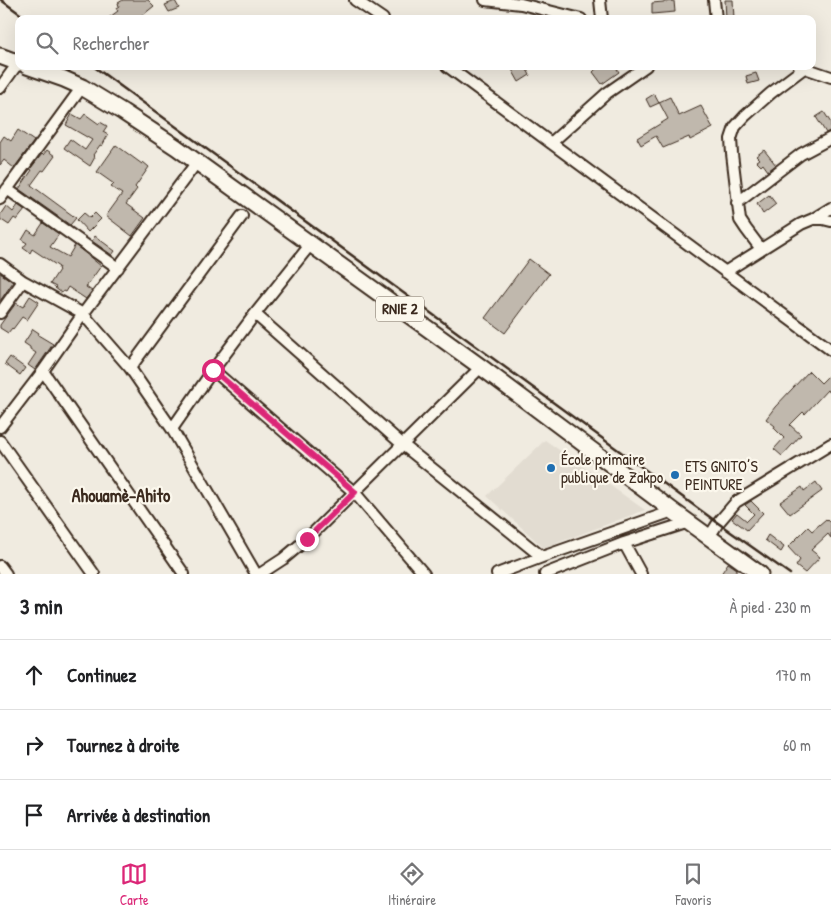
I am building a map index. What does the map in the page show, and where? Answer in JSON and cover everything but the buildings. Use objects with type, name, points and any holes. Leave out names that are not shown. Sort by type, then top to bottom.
[{"type":"highway","points":[[0,56],[15,62]]},
{"type":"highway","name":"RNIE 2","points":[[39,70],[82,88],[123,112],[197,162],[481,367],[760,574]]},
{"type":"street","points":[[356,0],[377,15]]},
{"type":"street","points":[[485,0],[521,4],[566,15]]},
{"type":"street","points":[[541,0],[548,10]]},
{"type":"street","points":[[600,0],[602,15]]},
{"type":"street","points":[[714,0],[716,15]]},
{"type":"street","points":[[0,88],[15,67]]},
{"type":"street","points":[[452,70],[831,350]]},
{"type":"street","points":[[551,142],[607,93],[640,70]]},
{"type":"street","points":[[761,249],[740,220],[731,138],[735,127],[744,116],[798,70]]},
{"type":"street","points":[[810,70],[831,77]]},
{"type":"street","points":[[0,199],[82,88]]},
{"type":"street","points":[[737,203],[801,154],[831,138]]},
{"type":"street","points":[[0,427],[197,162]]},
{"type":"street","points":[[7,188],[118,268]]},
{"type":"street","points":[[725,272],[801,224],[831,208]]},
{"type":"street","points":[[130,368],[242,216]]},
{"type":"street","points":[[813,219],[831,221]]},
{"type":"street","points":[[172,429],[254,314],[310,245]]},
{"type":"street","points":[[0,264],[23,281],[83,314],[130,368],[172,429],[256,574]]},
{"type":"street","points":[[0,313],[23,281]]},
{"type":"street","points":[[254,314],[403,445],[542,557]]},
{"type":"street","points":[[260,574],[307,539],[481,367]]},
{"type":"street","points":[[43,370],[184,574]]},
{"type":"street","points":[[213,370],[355,492],[424,574]]},
{"type":"street","points":[[0,442],[94,574]]},
{"type":"street","points":[[709,537],[736,502],[831,444]]},
{"type":"street","points":[[497,574],[673,511]]},
{"type":"street","points":[[545,574],[624,543],[689,522]]},
{"type":"street","points":[[624,543],[641,574]]},
{"type":"street","points":[[0,566],[6,574]]},
{"type":"shaded area","name":"École primaire publique de Zakpo","points":[[545,440],[645,510],[544,548],[487,496]]},
{"type":"railway","points":[[1,0],[22,15]]},
{"type":"railway","points":[[98,70],[790,574]]},
{"type":"place","name":"École primaire publique de Zakpo","points":[[551,468]]},
{"type":"place","name":"ETS GNITO’S PEINTURE","points":[[675,475]]},
{"type":"district","name":"Ahouamè-Ahito","points":[[121,496]]},
{"type":"route","points":[[213,370],[355,492],[307,539]]}]
